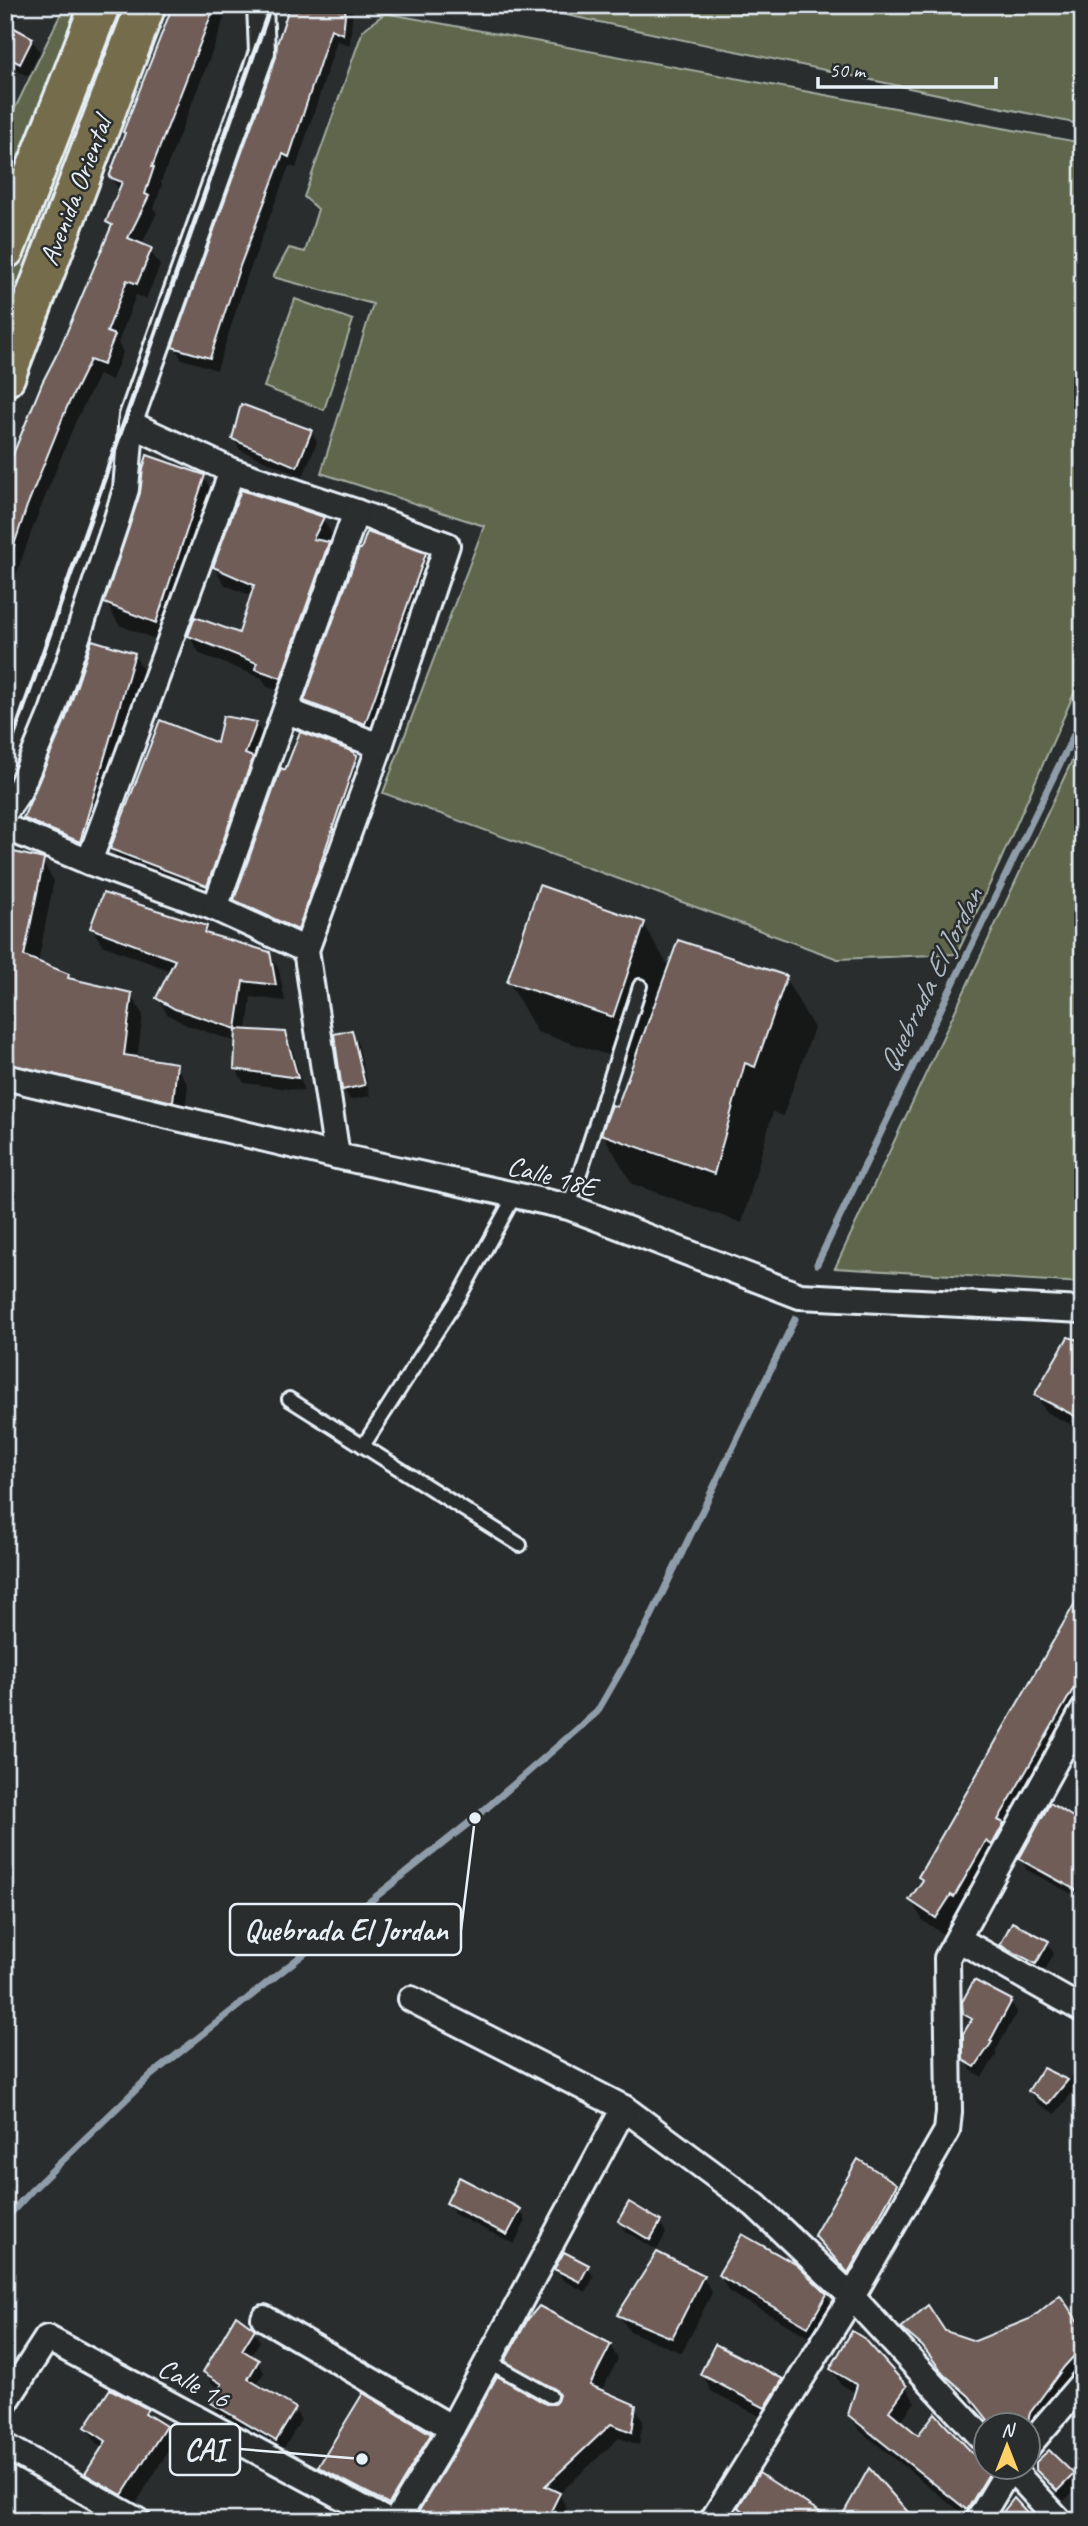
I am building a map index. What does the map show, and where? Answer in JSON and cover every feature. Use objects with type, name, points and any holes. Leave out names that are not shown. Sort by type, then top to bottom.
[{"type":"main road","name":"Avenida Oriental","points":[[5,249],[100,5]]},
{"type":"main road","name":"Avenida Oriental","points":[[5,377],[146,5]]},
{"type":"street","points":[[5,812],[19,791],[52,712],[115,524],[126,489],[131,424],[262,52],[260,5]]},
{"type":"street","points":[[131,424],[232,471],[447,545],[380,746],[306,950],[337,1156]]},
{"type":"street","points":[[89,862],[232,471]]},
{"type":"street","points":[[215,908],[356,512]]},
{"type":"street","points":[[287,711],[380,746]]},
{"type":"street","points":[[5,827],[89,862],[215,908],[306,950]]},
{"type":"street","name":"Calle 18E","points":[[5,1077],[337,1156],[569,1207],[800,1296],[1083,1310]]},
{"type":"street","points":[[712,2521],[852,2297],[947,2131],[947,1958],[1083,1711]]},
{"type":"street","points":[[958,1939],[1083,2010]]},
{"type":"street","points":[[411,1998],[624,2108],[755,2205],[852,2297],[972,2427]]},
{"type":"street","points":[[396,2521],[452,2428],[624,2108]]},
{"type":"street","points":[[264,2318],[452,2428]]},
{"type":"street","name":"Calle 16","points":[[5,2403],[47,2338],[387,2521]]},
{"type":"street","points":[[1042,2430],[1083,2382]]},
{"type":"street","points":[[5,2446],[138,2521]]},
{"type":"street","points":[[978,2521],[1002,2480]]},
{"type":"street","points":[[1022,2480],[1060,2521]]},
{"type":"lane","points":[[569,1207],[640,985]]},
{"type":"lane","points":[[363,1446],[460,1295],[515,1195]]},
{"type":"lane","points":[[289,1399],[520,1545]]},
{"type":"lane","points":[[487,2361],[550,2396]]},
{"type":"green space","points":[[65,5],[92,5],[5,221],[5,129]]},
{"type":"green space","points":[[114,5],[134,5],[5,341],[5,285],[49,166]]},
{"type":"green space","points":[[519,5],[1083,5],[1083,125]]},
{"type":"green space","points":[[385,13],[1083,143],[1083,673],[957,954],[838,959],[383,793],[484,526],[321,473],[373,304],[273,277],[289,248],[305,252],[318,209],[304,197],[363,30]]},
{"type":"green space","points":[[295,299],[353,320],[324,410],[264,387]]},
{"type":"green space","points":[[1083,737],[1083,1283],[835,1268]]},
{"type":"building","points":[[173,5],[215,5],[152,167],[145,194],[149,196],[128,238],[152,248],[137,284],[127,280],[107,332],[115,335],[103,365],[90,360],[67,407],[27,506],[8,563],[5,562],[5,474],[112,225],[106,222],[122,182],[109,177],[125,133],[123,132]]},
{"type":"building","points":[[290,5],[346,5],[343,34],[331,29],[289,157],[283,154],[240,266],[210,358],[172,347],[276,57],[277,44]]},
{"type":"building","points":[[5,23],[33,38],[20,64],[5,56]]},
{"type":"building","points":[[241,404],[312,430],[297,467],[232,439]]},
{"type":"building","points":[[147,455],[205,475],[156,623],[104,603],[140,493]]},
{"type":"building","points":[[241,490],[324,517],[313,539],[329,542],[281,678],[255,669],[257,663],[188,636],[195,617],[239,633],[254,585],[213,567]]},
{"type":"building","points":[[367,532],[426,553],[365,724],[304,701]]},
{"type":"building","points":[[92,640],[135,653],[80,842],[23,818],[66,718]]},
{"type":"building","points":[[223,716],[257,722],[245,754],[253,757],[207,886],[110,849],[160,720],[217,743]]},
{"type":"building","points":[[300,732],[354,752],[357,756],[298,930],[234,900],[281,768],[285,770]]},
{"type":"building","points":[[5,850],[44,859],[24,956],[69,974],[68,978],[132,993],[124,1055],[177,1063],[173,1102],[5,1063]]},
{"type":"building","points":[[539,885],[645,922],[613,1017],[507,982]]},
{"type":"building","points":[[103,893],[207,926],[205,933],[270,952],[276,985],[243,981],[236,1029],[175,1009],[156,998],[175,960],[90,928]]},
{"type":"building","points":[[678,940],[787,976],[755,1067],[745,1063],[714,1174],[601,1134],[612,1105],[617,1107]]},
{"type":"building","points":[[236,1029],[285,1032],[298,1078],[234,1069]]},
{"type":"building","points":[[352,1030],[365,1085],[342,1090],[334,1034]]},
{"type":"building","points":[[1068,1337],[1083,1341],[1083,1420],[1034,1395]]},
{"type":"building","points":[[1083,1589],[1083,1672],[998,1820],[1004,1823],[992,1845],[986,1841],[954,1897],[951,1895],[936,1918],[909,1900],[923,1880],[918,1877]]},
{"type":"building","points":[[1050,1803],[1083,1823],[1083,1894],[1019,1859]]},
{"type":"building","points":[[1012,1922],[1049,1941],[1036,1964],[1000,1945]]},
{"type":"building","points":[[974,1980],[1012,2000],[990,2041],[992,2042],[975,2067],[963,2060],[963,2034],[972,2019],[963,2014],[962,2002]]},
{"type":"building","points":[[1043,2068],[1068,2080],[1048,2104],[1028,2091]]},
{"type":"building","points":[[858,2159],[897,2184],[848,2273],[814,2235]]},
{"type":"building","points":[[459,2177],[521,2209],[507,2235],[446,2203]]},
{"type":"building","points":[[629,2202],[661,2221],[650,2240],[618,2221]]},
{"type":"building","points":[[742,2234],[797,2265],[827,2294],[808,2327],[718,2275]]},
{"type":"building","points":[[564,2252],[589,2265],[580,2282],[554,2269]]},
{"type":"building","points":[[657,2252],[704,2275],[672,2338],[617,2315]]},
{"type":"building","points":[[1060,2295],[1083,2329],[1083,2346],[1032,2410],[980,2410],[945,2375],[922,2346],[901,2328],[928,2305],[945,2331],[975,2341],[1032,2318]]},
{"type":"building","points":[[539,2306],[611,2344],[590,2385],[636,2405],[632,2432],[611,2424],[545,2486],[560,2493],[546,2521],[460,2521],[444,2512],[440,2521],[414,2519],[497,2376],[546,2404],[554,2404],[557,2401],[559,2395],[555,2389],[505,2361],[528,2319]]},
{"type":"building","points":[[236,2315],[255,2329],[242,2350],[259,2360],[248,2379],[296,2408],[276,2441],[211,2403],[222,2384],[203,2372]]},
{"type":"building","points":[[852,2331],[865,2339],[907,2386],[889,2411],[918,2435],[935,2413],[972,2453],[972,2480],[985,2480],[967,2510],[848,2415],[857,2385],[830,2369]]},
{"type":"building","points":[[715,2344],[783,2379],[765,2408],[700,2374]]},
{"type":"building","points":[[110,2389],[148,2409],[145,2413],[166,2426],[122,2495],[85,2474],[106,2441],[85,2427]]},
{"type":"building","points":[[363,2393],[431,2434],[389,2504],[318,2467]]},
{"type":"building","points":[[1049,2450],[1074,2474],[1057,2491],[1042,2476],[1042,2456]]},
{"type":"building","points":[[869,2468],[916,2521],[839,2521]]},
{"type":"building","points":[[759,2473],[834,2521],[758,2521],[738,2507]]},
{"type":"building","points":[[1014,2498],[1035,2521],[996,2521]]},
{"type":"waterway","name":"Quebrada El Jordan","points":[[817,1264],[1083,716]]},
{"type":"waterway","name":"Quebrada El Jordan","points":[[5,2219],[150,2076],[475,1818],[597,1712],[646,1627],[795,1319]]},
{"type":"railway","points":[[5,761],[271,5]]},
{"type":"place","name":"Quebrada El Jordan","points":[[475,1818]]},
{"type":"place","name":"CAI","points":[[362,2459]]}]
